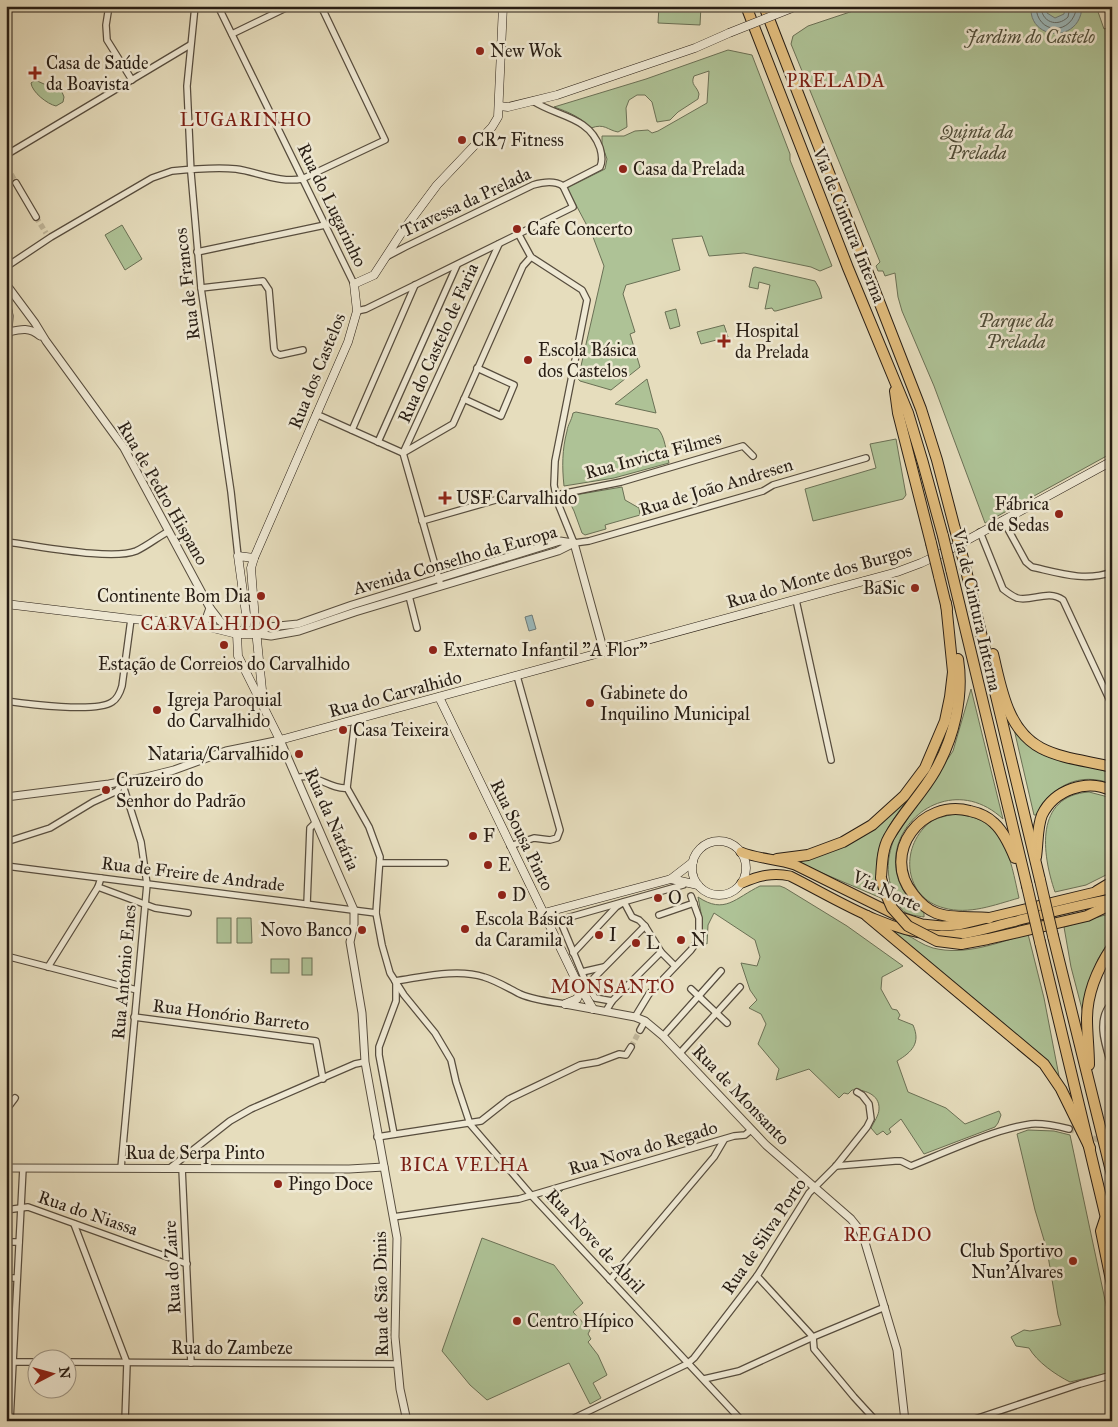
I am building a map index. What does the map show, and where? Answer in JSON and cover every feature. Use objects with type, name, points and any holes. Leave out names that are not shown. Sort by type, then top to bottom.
[{"type":"highway","name":"Via de Cintura Interna","points":[[746,6],[848,268],[894,377],[916,437],[943,536],[1112,1243]]},
{"type":"highway","name":"Via de Cintura Interna","points":[[764,6],[918,400],[937,460],[983,639],[1035,863],[1112,1175]]},
{"type":"highway","points":[[894,377],[898,413],[954,637],[960,680],[956,717],[949,740],[936,770],[888,838],[882,861],[881,878],[885,892],[892,908],[908,926],[937,941],[961,944],[1087,916],[1112,904]]},
{"type":"highway","points":[[778,859],[808,855],[843,842],[872,826],[904,796],[925,768],[944,721],[950,697],[953,672],[946,603]]},
{"type":"highway","points":[[983,639],[991,648],[1004,695],[1014,722],[1026,737],[1040,748],[1062,756],[1112,768]]},
{"type":"highway","points":[[1035,863],[1042,816],[1060,794],[1087,786],[1112,791]]},
{"type":"highway","points":[[989,918],[957,917],[936,913],[920,903],[908,887],[902,870],[902,850],[910,834],[920,821],[942,810],[960,808],[981,814],[993,822],[1003,833],[1025,882]]},
{"type":"highway","name":"Via Norte","points":[[741,852],[751,856],[778,859],[795,865],[898,916],[922,924],[942,926],[958,925],[1112,888]]},
{"type":"highway","name":"Via Norte","points":[[742,883],[755,877],[778,873],[790,876],[867,916],[909,931],[935,935],[970,933],[1112,899]]},
{"type":"highway","points":[[1097,891],[1112,882]]},
{"type":"highway","points":[[867,916],[1044,1064],[1061,1089],[1090,1148]]},
{"type":"highway","points":[[1089,1082],[1087,1017],[1092,989],[1099,966],[1112,946]]},
{"type":"highway","points":[[1106,1218],[1101,1231],[1112,1285]]},
{"type":"main road","points":[[354,284],[374,275],[402,232],[437,186],[496,123],[499,106],[503,6]]},
{"type":"main road","points":[[499,106],[508,107],[567,92],[694,48],[794,7]]},
{"type":"main road","name":"Rua do Lugarinho","points":[[354,284],[357,311]]},
{"type":"main road","points":[[6,301],[9,316],[6,365]]},
{"type":"main road","name":"Rua dos Castelos","points":[[251,568],[348,342],[357,311]]},
{"type":"main road","name":"Rua do Monte dos Burgos","points":[[517,676],[909,568],[949,550],[1112,461]]},
{"type":"main road","points":[[237,634],[245,629],[247,621],[238,556],[254,558]]},
{"type":"main road","points":[[239,567],[246,566],[251,568],[263,702]]},
{"type":"main road","points":[[6,604],[131,619],[197,624],[237,634],[256,634]]},
{"type":"main road","points":[[237,634],[238,656],[250,682],[263,702],[280,740]]},
{"type":"main road","name":"Rua do Carvalhido","points":[[280,740],[517,676]]},
{"type":"main road","name":"Rua Sousa Pinto","points":[[439,698],[510,846],[579,985],[593,1009]]},
{"type":"main road","points":[[544,913],[671,878],[693,862],[701,848],[718,841],[735,846],[741,852],[746,867],[746,876],[742,883],[737,890],[729,894],[712,894],[698,885],[671,878]]},
{"type":"main road","points":[[693,862],[693,871],[698,885]]},
{"type":"main road","points":[[565,1004],[574,1001],[579,996],[579,985]]},
{"type":"street","points":[[109,6],[106,25],[108,40],[132,80]]},
{"type":"street","name":"Rua de Francos","points":[[195,6],[186,86],[197,252],[231,492],[238,556]]},
{"type":"street","name":"Rua do Lugarinho","points":[[218,6],[354,284]]},
{"type":"street","points":[[232,34],[290,6]]},
{"type":"street","points":[[6,267],[48,235],[152,178],[172,171],[235,169],[284,180],[302,179],[385,140],[321,6]]},
{"type":"street","points":[[6,155],[190,45]]},
{"type":"street","points":[[532,101],[577,120],[594,135],[598,142],[602,159],[600,167],[563,186]]},
{"type":"street","name":"Travessa da Prelada","points":[[386,257],[533,185],[551,182],[559,183],[563,186]]},
{"type":"street","points":[[16,183],[36,217]]},
{"type":"street","name":"Rua dos Castelos","points":[[357,311],[366,309],[573,207],[563,186]]},
{"type":"street","points":[[197,252],[325,225]]},
{"type":"street","points":[[518,235],[531,257],[582,290],[587,300],[556,447],[554,477],[556,494],[574,543],[604,652]]},
{"type":"street","name":"Rua do Castelo de Faria","points":[[403,453],[499,244]]},
{"type":"street","points":[[403,453],[453,424],[524,266],[531,257]]},
{"type":"street","points":[[378,442],[457,265]]},
{"type":"street","points":[[201,288],[263,281],[270,290],[274,349],[276,353],[280,355],[303,350]]},
{"type":"street","name":"Rua de Pedro Hispano","points":[[6,284],[124,448],[210,608],[220,621],[237,634]]},
{"type":"street","points":[[352,430],[415,285]]},
{"type":"street","name":"Rua de Pedro Hispano","points":[[9,332],[22,329],[32,330],[46,341]]},
{"type":"street","points":[[464,399],[501,416],[514,385],[478,368]]},
{"type":"street","points":[[316,414],[403,453]]},
{"type":"street","name":"Rua Invicta Filmes","points":[[556,494],[621,482],[743,446],[753,456]]},
{"type":"street","points":[[403,453],[440,582]]},
{"type":"street","name":"Rua de João Andresen","points":[[574,543],[586,542],[763,491],[772,485],[866,458]]},
{"type":"street","points":[[422,521],[499,499]]},
{"type":"street","points":[[1003,520],[1026,562],[1032,567],[1078,577],[1101,576],[1112,572]]},
{"type":"street","points":[[6,542],[99,554],[119,554],[135,551],[169,531]]},
{"type":"street","points":[[980,532],[1004,589],[1011,596],[1019,599],[1051,595],[1058,596],[1063,600],[1112,704]]},
{"type":"street","name":"Avenida Conselho da Europa","points":[[256,634],[269,627],[298,624],[440,582],[560,541],[574,543]]},
{"type":"street","name":"Avenida Conselho da Europa","points":[[256,634],[271,636],[299,631],[409,596],[440,582]]},
{"type":"street","points":[[409,596],[417,628]]},
{"type":"street","points":[[796,600],[831,760]]},
{"type":"street","points":[[197,624],[207,619],[210,608]]},
{"type":"street","points":[[6,702],[58,707],[111,703],[120,693],[122,686],[131,619]]},
{"type":"street","points":[[510,846],[534,838],[550,840],[557,838],[560,830],[517,676]]},
{"type":"street","points":[[297,778],[305,776],[338,787],[347,788],[355,720]]},
{"type":"street","points":[[6,797],[122,782],[174,770],[226,751],[280,740]]},
{"type":"street","name":"Rua da Natária","points":[[280,740],[354,910]]},
{"type":"street","points":[[6,842],[50,828],[93,802],[117,791],[122,782]]},
{"type":"street","name":"Rua António Enes","points":[[121,1168],[147,884],[141,842],[122,782]]},
{"type":"street","name":"Rua Nove de Abril","points":[[347,788],[368,826],[378,850],[381,863],[376,913],[390,973],[408,1000],[436,1033],[451,1060],[470,1124],[532,1196],[742,1421]]},
{"type":"street","points":[[307,904],[310,828],[316,822]]},
{"type":"street","points":[[381,863],[445,863]]},
{"type":"street","name":"Rua de Freire de Andrade","points":[[6,866],[376,913]]},
{"type":"street","points":[[48,967],[98,887],[101,878]]},
{"type":"street","points":[[612,1001],[594,998],[562,925],[563,919],[683,885]]},
{"type":"street","points":[[98,887],[145,905],[188,913]]},
{"type":"street","points":[[635,1017],[648,994],[691,950],[699,939],[698,918],[691,896]]},
{"type":"street","points":[[624,902],[632,917],[639,920],[645,926],[661,952],[675,966]]},
{"type":"street","points":[[573,952],[624,902]]},
{"type":"street","points":[[658,915],[694,903]]},
{"type":"street","name":"Rua de São Dinis","points":[[354,910],[354,924],[350,942],[362,1013],[365,1062],[377,1137],[397,1238],[394,1338],[402,1403],[407,1421]]},
{"type":"street","points":[[587,985],[645,926]]},
{"type":"street","points":[[606,1011],[612,1001],[661,952]]},
{"type":"street","points":[[6,956],[137,990]]},
{"type":"street","points":[[582,972],[605,967]]},
{"type":"street","points":[[663,1036],[721,970]]},
{"type":"street","name":"Rua de Monsanto","points":[[395,981],[452,974],[477,975],[493,980],[534,999],[635,1017],[645,1021],[663,1036],[751,1130],[851,1219],[859,1229],[898,1350],[905,1421]]},
{"type":"street","points":[[394,1134],[379,1047],[396,1000],[395,981]]},
{"type":"street","points":[[680,1053],[740,987]]},
{"type":"street","points":[[692,989],[727,1023]]},
{"type":"street","points":[[1112,1003],[1108,1006],[1102,1024],[1112,1067]]},
{"type":"street","name":"Rua Honório Barreto","points":[[134,1017],[316,1041],[323,1079]]},
{"type":"street","points":[[640,1030],[645,1021]]},
{"type":"street","points":[[377,1137],[481,1121],[509,1099],[580,1064],[598,1062],[619,1054],[626,1055],[631,1047]]},
{"type":"street","points":[[170,1168],[230,1121],[265,1103],[355,1064],[365,1062]]},
{"type":"street","name":"Rua de Silva Porto","points":[[568,1421],[687,1364],[694,1358],[757,1276],[814,1188],[836,1166],[867,1127],[871,1119],[869,1104],[857,1092]]},
{"type":"street","points":[[6,1110],[15,1098]]},
{"type":"street","points":[[836,1166],[895,1160],[911,1166],[1017,1127],[1033,1124],[1070,1129]]},
{"type":"street","name":"Rua Nova do Regado","points":[[393,1217],[532,1196],[746,1135],[751,1130]]},
{"type":"street","points":[[610,1280],[714,1157],[724,1140]]},
{"type":"street","name":"Rua de Serpa Pinto","points":[[6,1168],[349,1169],[384,1167]]},
{"type":"street","points":[[10,1421],[10,1362],[22,1208],[23,1168]]},
{"type":"street","name":"Rua do Zaire","points":[[182,1168],[191,1363]]},
{"type":"street","name":"Rua do Niassa","points":[[6,1210],[28,1208],[187,1264]]},
{"type":"street","points":[[74,1224],[127,1363],[126,1421]]},
{"type":"street","points":[[6,1242],[19,1242]]},
{"type":"street","points":[[757,1276],[812,1337],[814,1349],[876,1421]]},
{"type":"street","points":[[6,1278],[17,1278]]},
{"type":"street","points":[[704,1379],[739,1371],[812,1337],[885,1307]]},
{"type":"street","points":[[10,1362],[28,1362]]},
{"type":"street","name":"Rua do Zambeze","points":[[78,1362],[397,1364]]},
{"type":"street","points":[[969,1421],[1112,1375]]},
{"type":"green space","points":[[659,6],[701,6],[700,25],[658,23]]},
{"type":"green space","name":"Quinta da Prelada","points":[[868,6],[1096,6],[1104,29],[1112,26],[1112,453],[985,523],[934,386],[902,311],[895,273],[885,276],[883,271],[878,271],[876,266],[880,262],[791,44],[793,36],[808,26]]},
{"type":"green space","points":[[728,50],[752,55],[790,154],[790,160],[832,266],[820,271],[811,267],[744,253],[709,256],[702,236],[672,239],[680,270],[626,285],[623,294],[635,332],[630,334],[640,367],[611,390],[580,381],[578,379],[604,266],[593,237],[567,188],[605,169],[607,159],[602,145],[602,136],[624,136],[635,131],[648,130],[652,133],[707,103],[709,71],[694,76],[693,84],[699,94],[698,99],[678,112],[670,120],[657,122],[652,102],[645,95],[637,95],[629,100],[626,108],[627,127],[618,132],[603,127],[591,128],[574,115],[554,107],[646,79]]},
{"type":"green space","points":[[35,80],[62,92],[63,102],[56,106],[44,100],[32,86],[31,83]]},
{"type":"green space","points":[[122,225],[142,259],[125,270],[105,235]]},
{"type":"green space","points":[[753,268],[815,281],[822,298],[776,311],[772,308],[765,309],[770,285],[759,282],[758,289],[749,287]]},
{"type":"green space","points":[[676,309],[680,326],[670,329],[665,312]]},
{"type":"green space","points":[[724,325],[728,337],[701,344],[697,332]]},
{"type":"green space","points":[[647,379],[656,413],[615,404]]},
{"type":"green space","points":[[576,412],[658,429],[664,440],[669,463],[614,478],[564,486],[564,445],[573,413]]},
{"type":"green space","points":[[896,439],[906,495],[903,499],[813,521],[805,489],[876,468],[870,444]]},
{"type":"green space","points":[[622,487],[625,500],[639,508],[640,515],[605,525],[606,529],[585,535],[582,533],[568,499],[569,496]]},
{"type":"green space","points":[[971,689],[1003,819],[978,803],[953,800],[930,807],[911,822],[899,842],[896,866],[903,890],[924,913],[924,917],[911,915],[901,908],[890,884],[888,862],[891,847],[894,839],[953,751]]},
{"type":"green space","points":[[1014,729],[1026,741],[1112,774],[1112,784],[1100,780],[1078,780],[1058,789],[1034,815]]},
{"type":"green space","points":[[921,778],[923,779],[893,820],[880,847],[877,862],[877,879],[881,898],[794,861],[843,846]]},
{"type":"green space","points":[[1089,792],[1112,798],[1112,872],[1086,885],[1055,892],[1047,861],[1046,829],[1051,815],[1059,804],[1071,796]]},
{"type":"green space","points":[[954,814],[984,822],[995,831],[1008,854],[1019,898],[972,910],[953,910],[931,903],[921,894],[914,883],[910,871],[913,845],[919,833],[929,823],[937,818]]},
{"type":"green space","points":[[760,886],[780,886],[785,888],[847,926],[903,966],[882,977],[881,989],[892,1009],[897,1010],[900,1015],[898,1019],[913,1025],[915,1031],[914,1046],[897,1061],[908,1092],[946,1108],[965,1124],[999,1111],[1001,1115],[995,1127],[924,1154],[901,1119],[889,1129],[891,1132],[887,1135],[883,1131],[877,1135],[871,1128],[878,1114],[879,1104],[874,1096],[866,1092],[852,1090],[848,1094],[844,1093],[839,1098],[809,1069],[776,1080],[779,1069],[758,1044],[766,1024],[761,1014],[749,1008],[757,1000],[750,990],[741,963],[757,966],[760,957],[755,940],[714,913],[708,925],[707,944],[701,941],[701,913],[698,897],[716,905],[723,905],[737,900]]},
{"type":"green space","points":[[1112,913],[1112,936],[1098,959],[1090,980],[1083,1013],[1071,967],[1064,927]]},
{"type":"green space","points":[[217,918],[231,918],[231,943],[217,943]]},
{"type":"green space","points":[[237,918],[251,918],[252,943],[237,943]]},
{"type":"green space","points":[[890,930],[905,934],[933,948],[945,950],[981,947],[1028,934],[1044,998],[1059,1076],[1033,1050]]},
{"type":"green space","points":[[302,958],[312,958],[312,975],[302,975]]},
{"type":"green space","points":[[271,959],[289,959],[289,973],[271,973]]},
{"type":"green space","name":"Club Sportivo Nun'Álvares","points":[[1028,1130],[1054,1131],[1070,1135],[1112,1333],[1112,1372],[1070,1382],[1047,1368],[1029,1348],[1016,1346],[1011,1337],[1024,1330],[1030,1331],[1061,1325],[1047,1250],[1035,1210],[1017,1134]]},
{"type":"green space","points":[[563,1190],[549,1204],[544,1197],[545,1196]]},
{"type":"green space","name":"Centro Hípico","points":[[482,1238],[554,1265],[583,1303],[573,1312],[590,1330],[588,1334],[591,1339],[588,1342],[598,1355],[607,1375],[593,1383],[601,1398],[590,1404],[569,1363],[487,1400],[470,1385],[442,1351]]},
{"type":"water","points":[[1031,6],[1047,6],[1047,13],[1055,18],[1064,14],[1065,6],[1082,6],[1079,18],[1073,27],[1065,32],[1055,33],[1046,31],[1038,26],[1032,18]]},
{"type":"water","points":[[532,615],[536,629],[529,631],[525,617]]},
{"type":"tunnel","points":[[7,167],[16,183]]},
{"type":"tunnel","points":[[36,217],[46,233]]},
{"type":"tunnel","points":[[631,1047],[640,1030]]},
{"type":"tunnel","points":[[1069,1129],[1112,1145]]},
{"type":"place","name":"New Wok","points":[[480,51]]},
{"type":"place","name":"Casa de Saúde da Boavista","points":[[35,73]]},
{"type":"place","name":"CR7 Fitness","points":[[462,140]]},
{"type":"place","name":"Casa da Prelada","points":[[623,169]]},
{"type":"place","name":"Cafe Concerto","points":[[517,229]]},
{"type":"place","name":"Hospital da Prelada","points":[[724,341]]},
{"type":"place","name":"Escola Básica dos Castelos","points":[[528,360]]},
{"type":"place","name":"USF Carvalhido","points":[[445,498]]},
{"type":"place","name":"Fábrica de Sedas","points":[[1059,514]]},
{"type":"place","name":"BaSic","points":[[915,588]]},
{"type":"place","name":"Continente Bom Dia","points":[[261,596]]},
{"type":"place","name":"Estação de Correios do Carvalhido","points":[[224,645]]},
{"type":"place","name":"Externato Infantil \"A Flor\"","points":[[433,650]]},
{"type":"place","name":"Gabinete do Inquilino Municipal","points":[[590,703]]},
{"type":"place","name":"Igreja Paroquial do Carvalhido","points":[[157,710]]},
{"type":"place","name":"Casa Teixeira","points":[[343,730]]},
{"type":"place","name":"Nataria/Carvalhido","points":[[299,754]]},
{"type":"place","name":"Cruzeiro do Senhor do Padrão","points":[[106,790]]},
{"type":"place","name":"F","points":[[473,836]]},
{"type":"place","name":"E","points":[[488,865]]},
{"type":"place","name":"D","points":[[502,895]]},
{"type":"place","name":"O","points":[[658,898]]},
{"type":"place","name":"Escola Básica da Caramila","points":[[465,929]]},
{"type":"place","name":"Novo Banco","points":[[362,930]]},
{"type":"place","name":"I","points":[[599,935]]},
{"type":"place","name":"N","points":[[681,940]]},
{"type":"place","name":"L","points":[[636,943]]},
{"type":"place","name":"Pingo Doce","points":[[278,1184]]},
{"type":"place","name":"Club Sportivo Nun'Álvares","points":[[1073,1261]]},
{"type":"place","name":"Centro Hípico","points":[[517,1321]]},
{"type":"district","name":"PRELADA","points":[[836,80]]},
{"type":"district","name":"LUGARINHO","points":[[246,119]]},
{"type":"district","name":"CARVALHIDO","points":[[211,623]]},
{"type":"district","name":"MONSANTO","points":[[613,986]]},
{"type":"district","name":"BICA VELHA","points":[[465,1164]]},
{"type":"district","name":"REGADO","points":[[888,1234]]},
{"type":"park label","name":"Jardim do Castelo","points":[[1030,37]]},
{"type":"park label","name":"Parque da Prelada","points":[[1016,331]]}]
